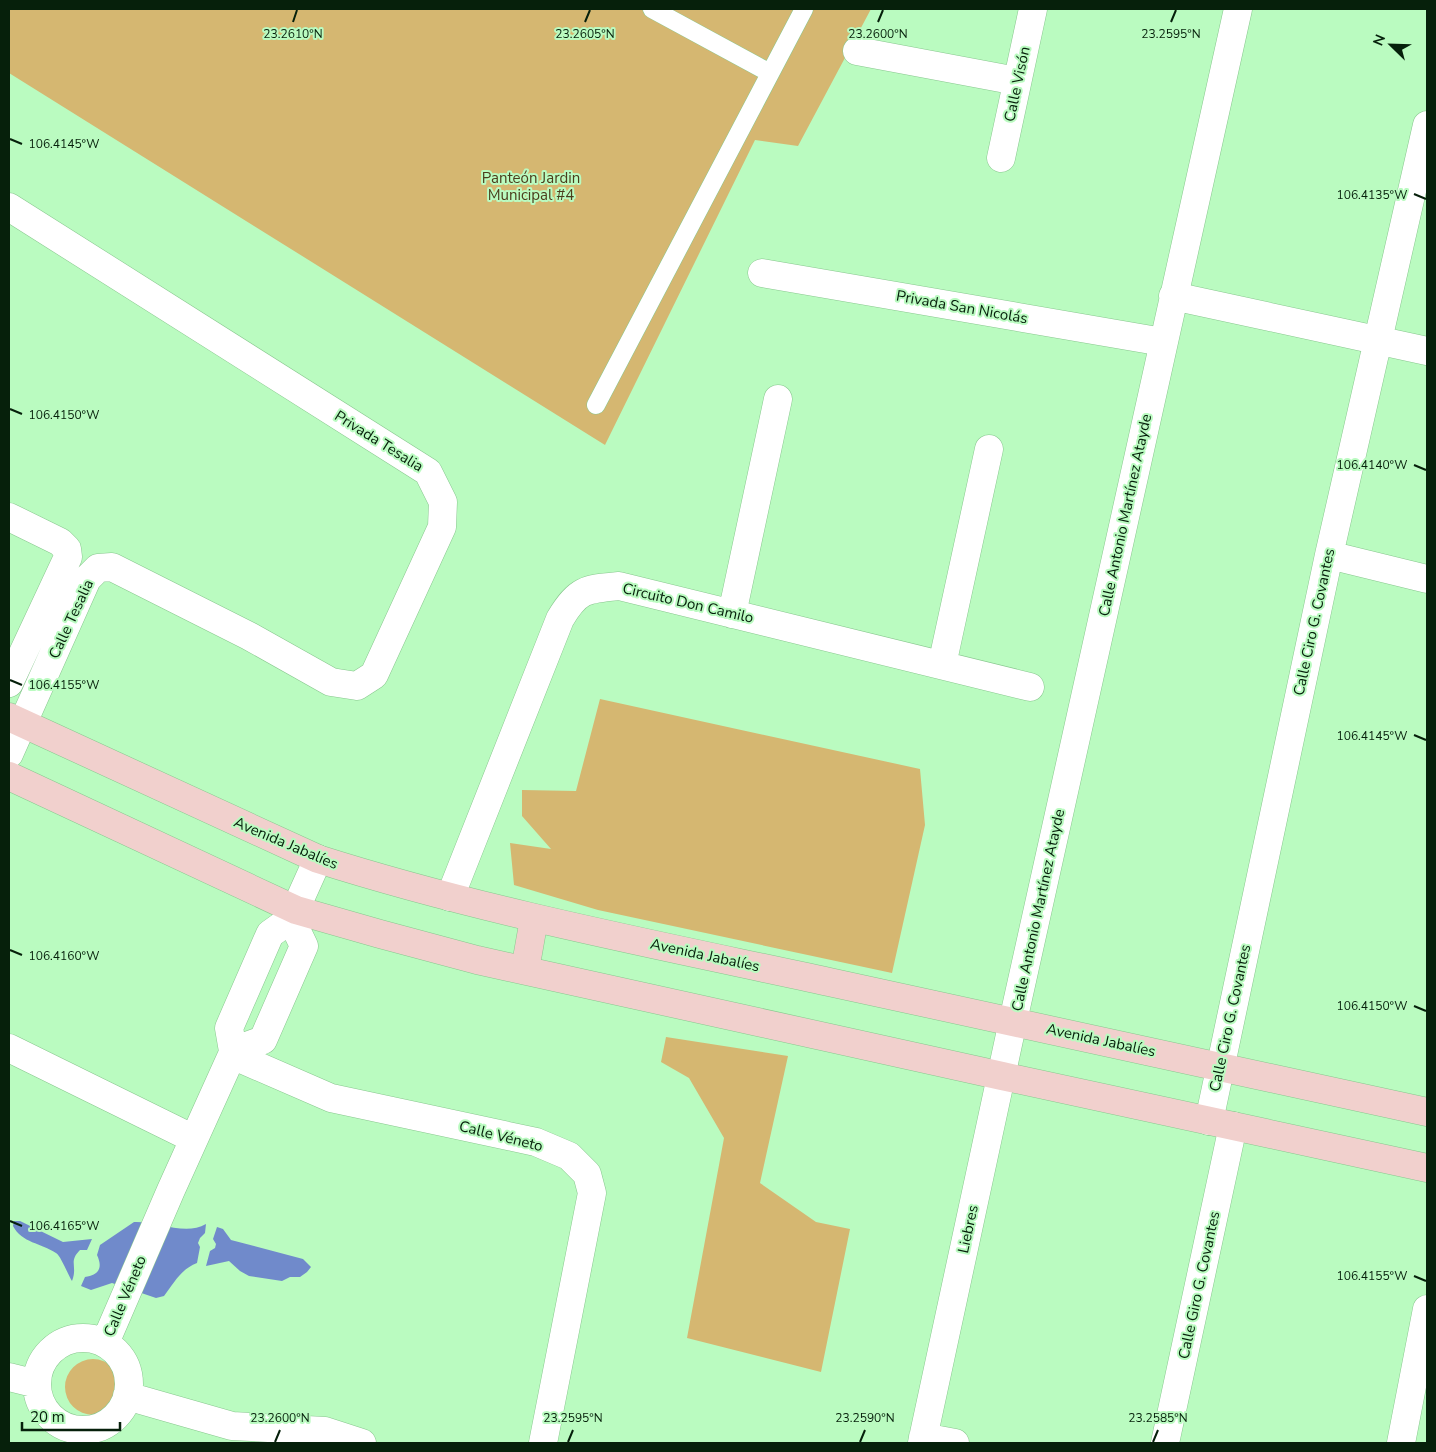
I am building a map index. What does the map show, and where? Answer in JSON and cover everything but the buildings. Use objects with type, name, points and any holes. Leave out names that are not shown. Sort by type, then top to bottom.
[{"type":"street","name":"Calle Visón","points":[[1001,158],[1033,9]]},
{"type":"street","name":"Calle Antonio Martínez Atayde","points":[[1013,1021],[1238,9]]},
{"type":"street","points":[[857,51],[1017,81]]},
{"type":"street","name":"Calle Ciro G. Covantes","points":[[1221,1124],[1219,1066],[1329,555],[1377,340],[1426,136]]},
{"type":"street","name":"Privada Tesalia","points":[[9,207],[428,472],[443,502],[442,527],[374,675],[357,686],[331,682],[249,636],[112,567],[98,568]]},
{"type":"street","name":"Privada San Nicolás","points":[[762,273],[1163,342]]},
{"type":"street","points":[[1173,296],[1427,351]]},
{"type":"street","points":[[732,614],[778,399]]},
{"type":"street","points":[[942,665],[989,449]]},
{"type":"street","name":"Calle Tesalia","points":[[9,517],[60,542],[67,549],[68,557],[9,683]]},
{"type":"street","points":[[1329,555],[1427,580]]},
{"type":"street","name":"Calle Tesalia","points":[[9,754],[16,720],[88,579],[98,568]]},
{"type":"street","name":"Circuito Don Camilo","points":[[450,897],[560,619],[570,603],[588,589],[619,586],[1030,687]]},
{"type":"street","name":"Avenida Jabalíes","points":[[16,720],[318,859],[368,875],[534,919],[1219,1066],[1426,1108]]},
{"type":"street","points":[[9,776],[294,914],[460,956],[1427,1168]]},
{"type":"street","points":[[294,914],[304,946],[263,1040],[232,1053],[229,1028],[270,934],[294,914],[318,859]]},
{"type":"street","points":[[525,970],[534,919]]},
{"type":"street","name":"Liebres","points":[[923,1440],[1013,1021]]},
{"type":"street","points":[[9,1048],[194,1139]]},
{"type":"street","name":"Calle Véneto","points":[[105,1343],[232,1053],[331,1098],[536,1142],[569,1156],[587,1174],[592,1193],[542,1443]]},
{"type":"street","name":"Calle Giro G. Covantes","points":[[1165,1443],[1221,1124]]},
{"type":"street","points":[[1401,1443],[1427,1309]]},
{"type":"street","points":[[74,1339],[90,1339],[105,1343],[115,1351],[125,1366],[129,1383],[122,1409],[112,1420],[105,1424],[85,1430],[70,1428],[56,1422],[46,1411],[40,1398],[37,1384],[40,1369],[48,1355],[60,1345],[74,1339]]},
{"type":"street","points":[[9,1377],[37,1384]]},
{"type":"street","points":[[127,1396],[232,1426],[325,1431],[362,1443]]},
{"type":"street","points":[[923,1440],[955,1443]]},
{"type":"lane","points":[[652,9],[770,73]]},
{"type":"lane","points":[[596,406],[804,9]]},
{"type":"green space","name":"Panteón Jardin Municipal #4","points":[[9,9],[871,9],[798,146],[755,140],[605,445],[9,73]]},
{"type":"green space","points":[[600,699],[920,769],[925,825],[892,973],[598,910],[514,885],[510,843],[551,849],[522,816],[522,790],[576,791]]},
{"type":"green space","points":[[666,1037],[788,1056],[760,1183],[816,1222],[850,1229],[821,1372],[687,1338],[724,1138],[689,1078],[661,1062]]},
{"type":"green space","points":[[93,1359],[104,1361],[113,1367],[119,1376],[121,1387],[119,1398],[113,1407],[104,1413],[93,1415],[82,1413],[73,1407],[67,1398],[65,1387],[67,1376],[73,1367],[82,1361]]},
{"type":"water","points":[[14,1221],[20,1221],[63,1242],[92,1239],[87,1250],[80,1250],[76,1254],[72,1281],[58,1255],[21,1236],[13,1226]]},
{"type":"water","points":[[134,1222],[189,1229],[206,1224],[205,1233],[198,1243],[200,1247],[197,1263],[182,1273],[164,1296],[156,1298],[112,1283],[91,1290],[81,1286],[85,1277],[94,1275],[99,1270],[100,1264],[97,1255],[100,1245]]},
{"type":"water","points":[[217,1227],[223,1229],[231,1240],[303,1259],[311,1267],[300,1277],[290,1277],[282,1281],[249,1276],[229,1261],[206,1266],[210,1251],[215,1248],[216,1244],[213,1239]]}]
